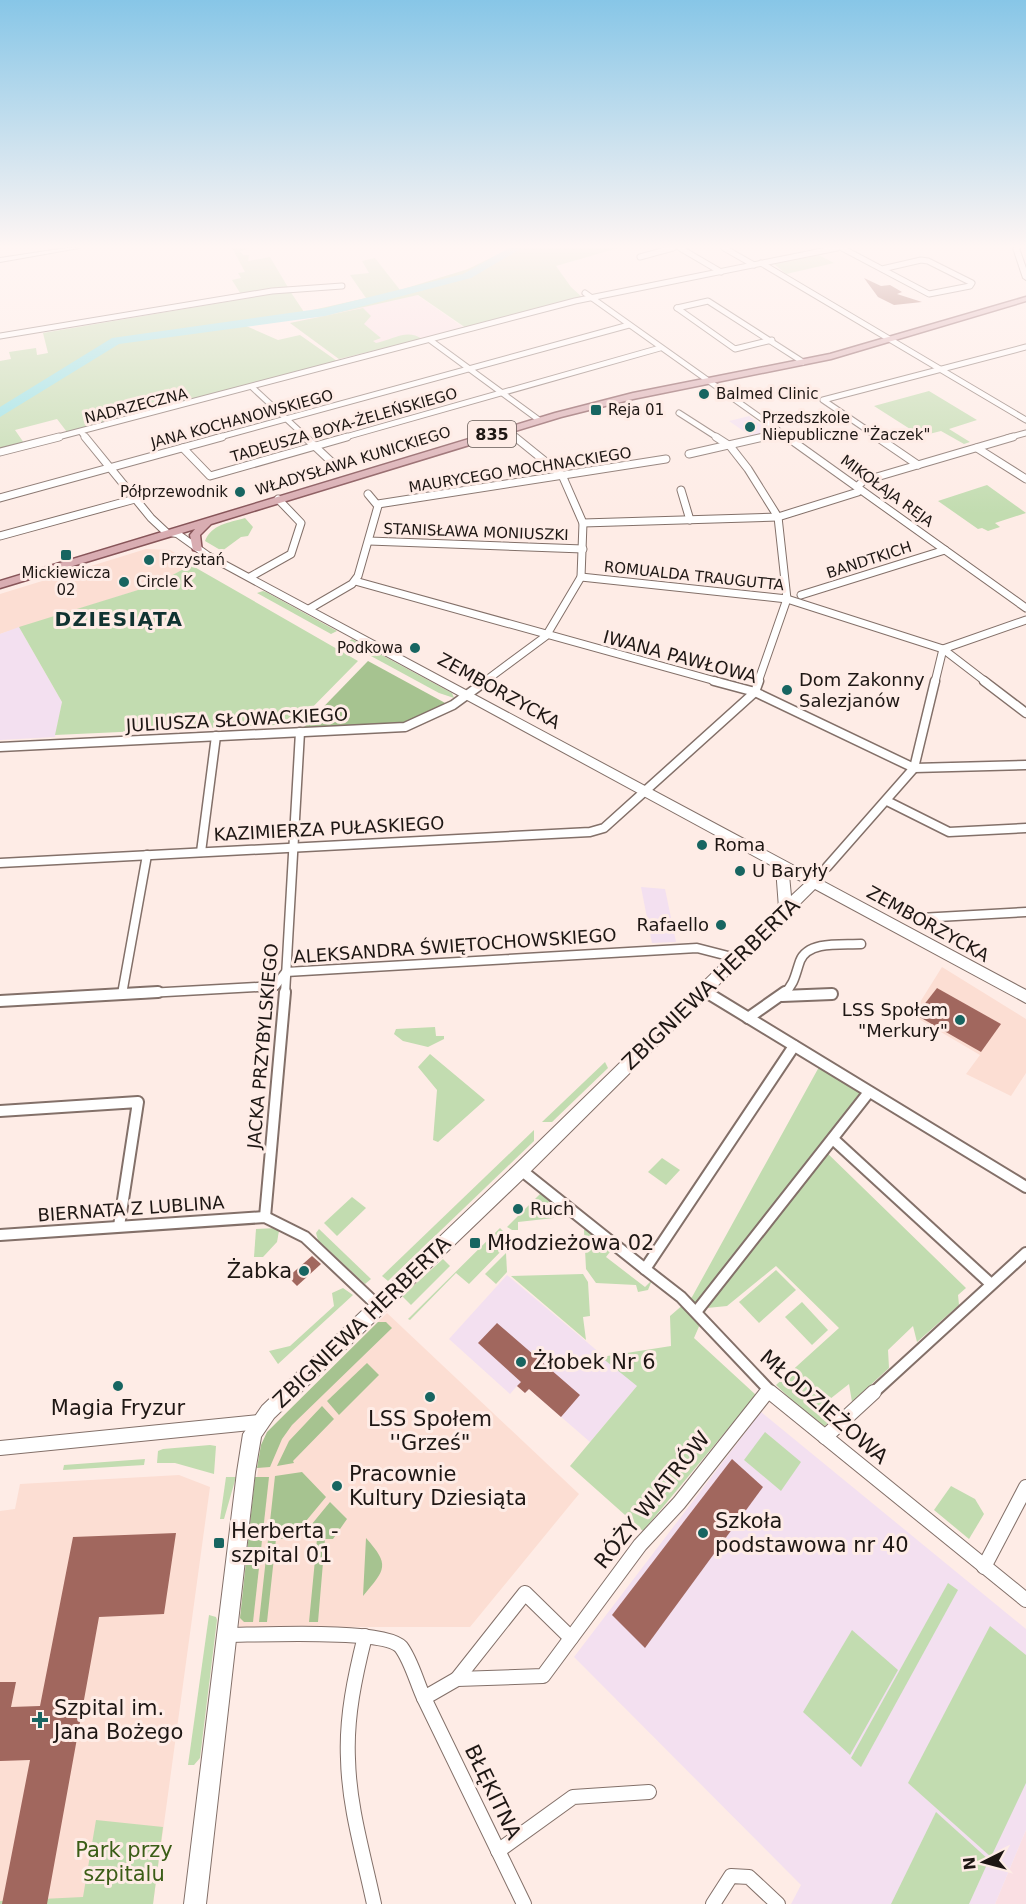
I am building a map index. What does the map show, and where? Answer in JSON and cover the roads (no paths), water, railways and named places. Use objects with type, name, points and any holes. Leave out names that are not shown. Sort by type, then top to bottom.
[{"type":"main road","name":"WŁADYSŁAWA KUNICKIEGO","points":[[0,585],[539,420],[618,399],[803,362],[900,337]]},
{"type":"main road","points":[[198,550],[195,535],[208,520]]},
{"type":"main road","name":"WŁADYSŁAWA KUNICKIEGO","points":[[0,578],[142,537],[167,533]]},
{"type":"street","name":"NADRZECZNA","points":[[0,452],[253,388],[442,337]]},
{"type":"street","name":"JANA KOCHANOWSKIEGO","points":[[0,498],[584,337]]},
{"type":"street","name":"MIKOŁAJA REJA","points":[[644,337],[858,486],[1026,608]]},
{"type":"street","points":[[718,337],[735,349],[772,340]]},
{"type":"street","points":[[767,337],[803,362]]},
{"type":"street","points":[[884,337],[1026,420]]},
{"type":"street","points":[[430,340],[539,420]]},
{"type":"street","points":[[918,465],[823,400],[1026,347]]},
{"type":"street","name":"TADEUSZA BOYA-ŻELEŃSKIEGO","points":[[183,448],[210,476],[660,348]]},
{"type":"street","points":[[253,388],[338,468]]},
{"type":"street","points":[[679,412],[730,447],[748,469],[778,517],[787,600],[755,692]]},
{"type":"street","points":[[506,430],[562,475],[583,523],[581,577],[546,636]]},
{"type":"street","points":[[81,432],[135,499],[167,533]]},
{"type":"street","points":[[689,454],[730,447],[782,433]]},
{"type":"street","points":[[583,523],[778,517],[858,492],[858,486],[863,482],[1026,433]]},
{"type":"street","points":[[977,448],[1026,479]]},
{"type":"street","name":"MAURYCEGO MOCHNACKIEGO","points":[[378,504],[666,459]]},
{"type":"street","points":[[681,490],[690,520]]},
{"type":"street","points":[[309,609],[355,581],[369,541],[378,504],[368,494]]},
{"type":"street","points":[[0,536],[135,499]]},
{"type":"street","points":[[250,577],[291,554],[302,523],[278,499]]},
{"type":"street","name":"ZEMBORZYCKA","points":[[167,533],[170,539],[198,550],[250,577],[1026,997]]},
{"type":"street","name":"STANISŁAWA MONIUSZKI","points":[[369,541],[583,549]]},
{"type":"street","name":"BANDTKICH","points":[[801,595],[945,550]]},
{"type":"street","name":"ROMUALDA TRAUGUTTA","points":[[581,577],[787,600],[943,649],[1026,713]]},
{"type":"street","name":"IWANA PAWŁOWA","points":[[355,581],[546,636],[755,692],[914,768],[1026,765]]},
{"type":"street","points":[[827,867],[914,768],[943,649],[1026,620]]},
{"type":"street","name":"JULIUSZA SŁOWACKIEGO","points":[[0,747],[405,727],[423,721],[467,695],[546,636]]},
{"type":"street","name":"KAZIMIERZA PUŁASKIEGO","points":[[0,864],[595,832],[604,828],[646,792],[755,692]]},
{"type":"street","name":"JACKA PRZYBYLSKIEGO","points":[[265,1217],[286,972],[300,732]]},
{"type":"street","points":[[201,852],[216,736]]},
{"type":"street","points":[[887,801],[949,832],[1026,828]]},
{"type":"street","points":[[122,994],[147,855]]},
{"type":"street","points":[[782,865],[786,908]]},
{"type":"street","name":"ZBIGNIEWA HERBERTA","points":[[195,1904],[249,1446],[260,1422],[814,882]]},
{"type":"street","points":[[920,918],[1026,912]]},
{"type":"street","points":[[748,1018],[782,996],[796,979],[799,962],[805,953],[818,947],[861,944]]},
{"type":"street","name":"ALEKSANDRA ŚWIĘTOCHOWSKIEGO","points":[[0,1001],[275,986],[286,972],[697,948],[713,950],[736,958]]},
{"type":"street","points":[[704,991],[1026,1187]]},
{"type":"street","points":[[782,996],[832,994]]},
{"type":"street","points":[[645,1269],[794,1046]]},
{"type":"street","points":[[696,1312],[869,1092]]},
{"type":"street","points":[[0,1112],[138,1102],[119,1226]]},
{"type":"street","points":[[833,1139],[991,1284]]},
{"type":"street","name":"MŁODZIEŻOWA","points":[[521,1170],[696,1312],[768,1390],[1026,1600]]},
{"type":"street","points":[[265,1217],[305,1237],[378,1306]]},
{"type":"street","name":"BIERNATA Z LUBLINA","points":[[0,1235],[265,1217]]},
{"type":"street","points":[[825,1437],[1026,1252]]},
{"type":"street","name":"RÓŻY WIATRÓW","points":[[457,1679],[543,1676],[640,1545],[679,1503],[768,1390]]},
{"type":"street","points":[[0,1448],[260,1422]]},
{"type":"street","points":[[984,1567],[1026,1487]]},
{"type":"street","name":"RÓŻY WIATRÓW","points":[[424,1698],[457,1679],[525,1593],[571,1638]]},
{"type":"street","points":[[226,1635],[385,1638],[400,1646],[424,1698]]},
{"type":"street","points":[[364,1636],[354,1683],[348,1734],[348,1776],[374,1904]]},
{"type":"street","name":"BŁĘKITNA","points":[[424,1698],[524,1904]]},
{"type":"street","points":[[498,1851],[573,1797],[649,1792]]},
{"type":"street","points":[[713,1904],[731,1876],[749,1877],[778,1904]]},
{"type":"waterway","points":[[0,413],[116,341],[146,337]]},
{"type":"place","name":"Balmed Clinic","points":[[704,394]]},
{"type":"place","name":"Reja 01","points":[[596,410]]},
{"type":"place","name":"Przedszkole Niepubliczne \"Żaczek\"","points":[[750,427]]},
{"type":"place","name":"Półprzewodnik","points":[[240,492]]},
{"type":"place","name":"Mickiewicza 02","points":[[66,555]]},
{"type":"place","name":"Przystań","points":[[149,560]]},
{"type":"place","name":"Circle K","points":[[124,582]]},
{"type":"place","name":"Podkowa","points":[[415,648]]},
{"type":"place","name":"Dom Zakonny Salezjanów","points":[[787,690]]},
{"type":"place","name":"Roma","points":[[702,845]]},
{"type":"place","name":"U Baryły","points":[[740,871]]},
{"type":"place","name":"Rafaello","points":[[721,925]]},
{"type":"place","name":"LSS Społem \"Merkury\"","points":[[960,1020]]},
{"type":"place","name":"Ruch","points":[[518,1209]]},
{"type":"place","name":"Młodzieżowa 02","points":[[475,1243]]},
{"type":"place","name":"Żabka","points":[[304,1271]]},
{"type":"place","name":"Żłobek Nr 6","points":[[521,1362]]},
{"type":"place","name":"Magia Fryzur","points":[[118,1386]]},
{"type":"place","name":"LSS Społem ''Grześ\"","points":[[430,1397]]},
{"type":"place","name":"Pracownie Kultury Dziesiąta","points":[[337,1486]]},
{"type":"place","name":"Szkoła podstawowa nr 40","points":[[703,1533]]},
{"type":"place","name":"Herberta - szpital 01","points":[[219,1543]]},
{"type":"place","name":"Szpital im. Jana Bożego","points":[[40,1720]]},
{"type":"district","name":"DZIESIĄTA","points":[[119,619]]},
{"type":"park label","name":"Park przy szpitalu","points":[[124,1862]]}]
